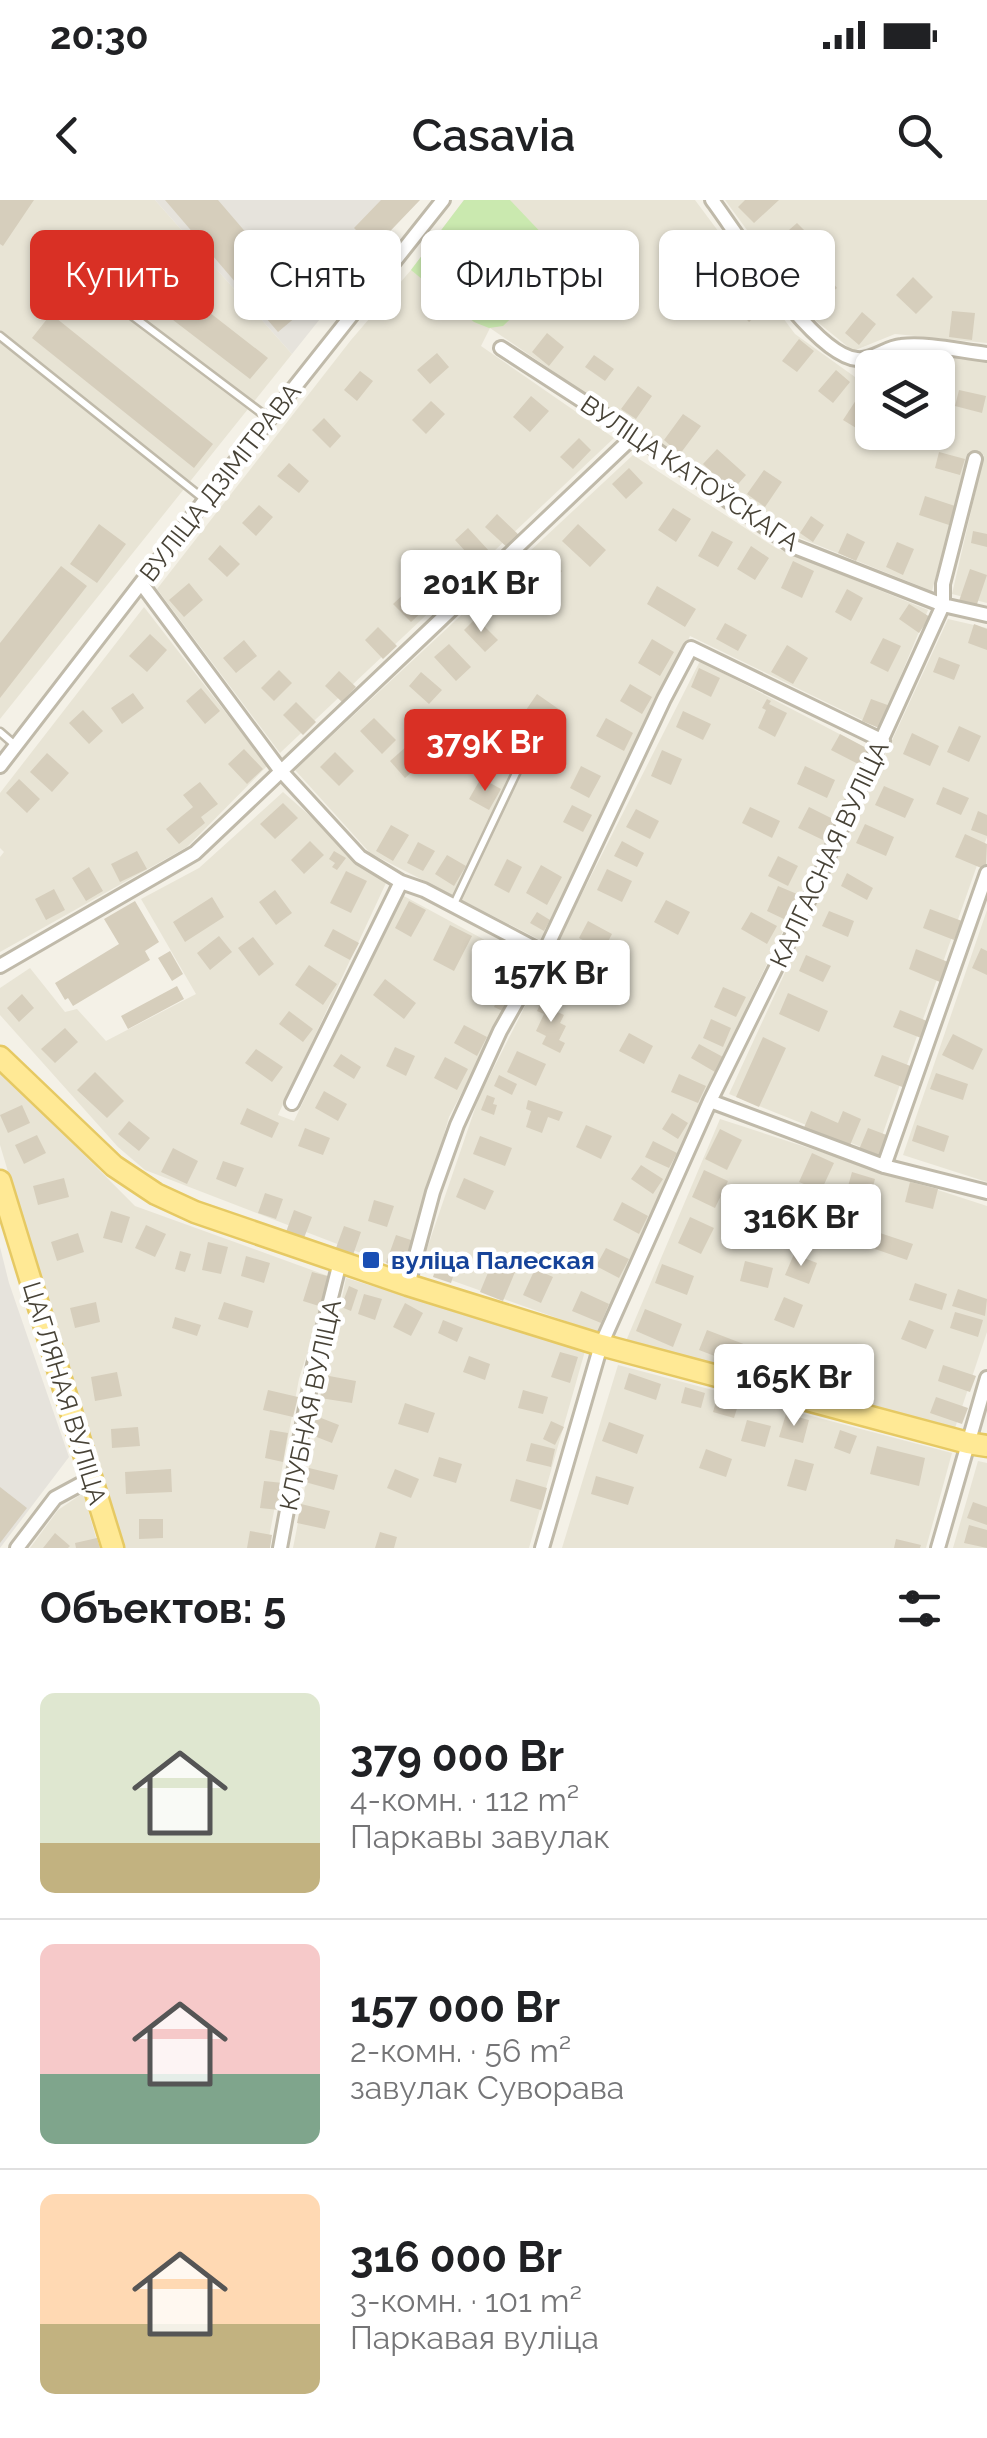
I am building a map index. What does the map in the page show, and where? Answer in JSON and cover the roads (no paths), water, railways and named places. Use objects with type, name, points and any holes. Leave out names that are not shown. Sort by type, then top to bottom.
[{"type":"main road","points":[[0,1058],[114,1166],[156,1194],[195,1212],[408,1285],[601,1345],[978,1445]]},
{"type":"main road","name":"ЦАГЛЯНАЯ ВУЛІЦА","points":[[0,1181],[113,1548]]},
{"type":"street","name":"ВУЛІЦА ДЗІМІТРАВА","points":[[0,766],[443,200]]},
{"type":"street","points":[[712,200],[780,296],[846,356],[863,360],[894,346],[910,345],[987,354]]},
{"type":"street","name":"ВУЛІЦА КАТОЎСКАГА","points":[[502,348],[792,546],[943,605],[987,615]]},
{"type":"street","points":[[0,966],[195,853],[634,436]]},
{"type":"street","points":[[943,605],[943,584],[976,459]]},
{"type":"street","points":[[141,582],[280,770],[360,857],[544,953]]},
{"type":"street","name":"КАЛГАСНАЯ ВУЛІЦА","points":[[542,1548],[601,1345],[710,1101],[799,922],[943,605]]},
{"type":"street","points":[[408,1285],[433,1192],[457,1125],[691,648],[883,741]]},
{"type":"street","points":[[884,1166],[987,873]]},
{"type":"street","points":[[292,1103],[402,882]]},
{"type":"street","points":[[710,1101],[884,1166],[987,1192]]},
{"type":"street","name":"КЛУБНАЯ ВУЛІЦА","points":[[280,1548],[314,1365],[340,1262]]},
{"type":"street","points":[[938,1548],[978,1445],[987,1378]]},
{"type":"street","points":[[17,1548],[54,1498],[92,1478]]},
{"type":"lane","points":[[139,320],[269,419]]},
{"type":"lane","points":[[0,336],[205,500]]},
{"type":"lane","points":[[0,732],[16,746]]},
{"type":"lane","points":[[454,906],[527,750]]},
{"type":"place","name":"вуліца Палеская","points":[[371,1260]]}]
